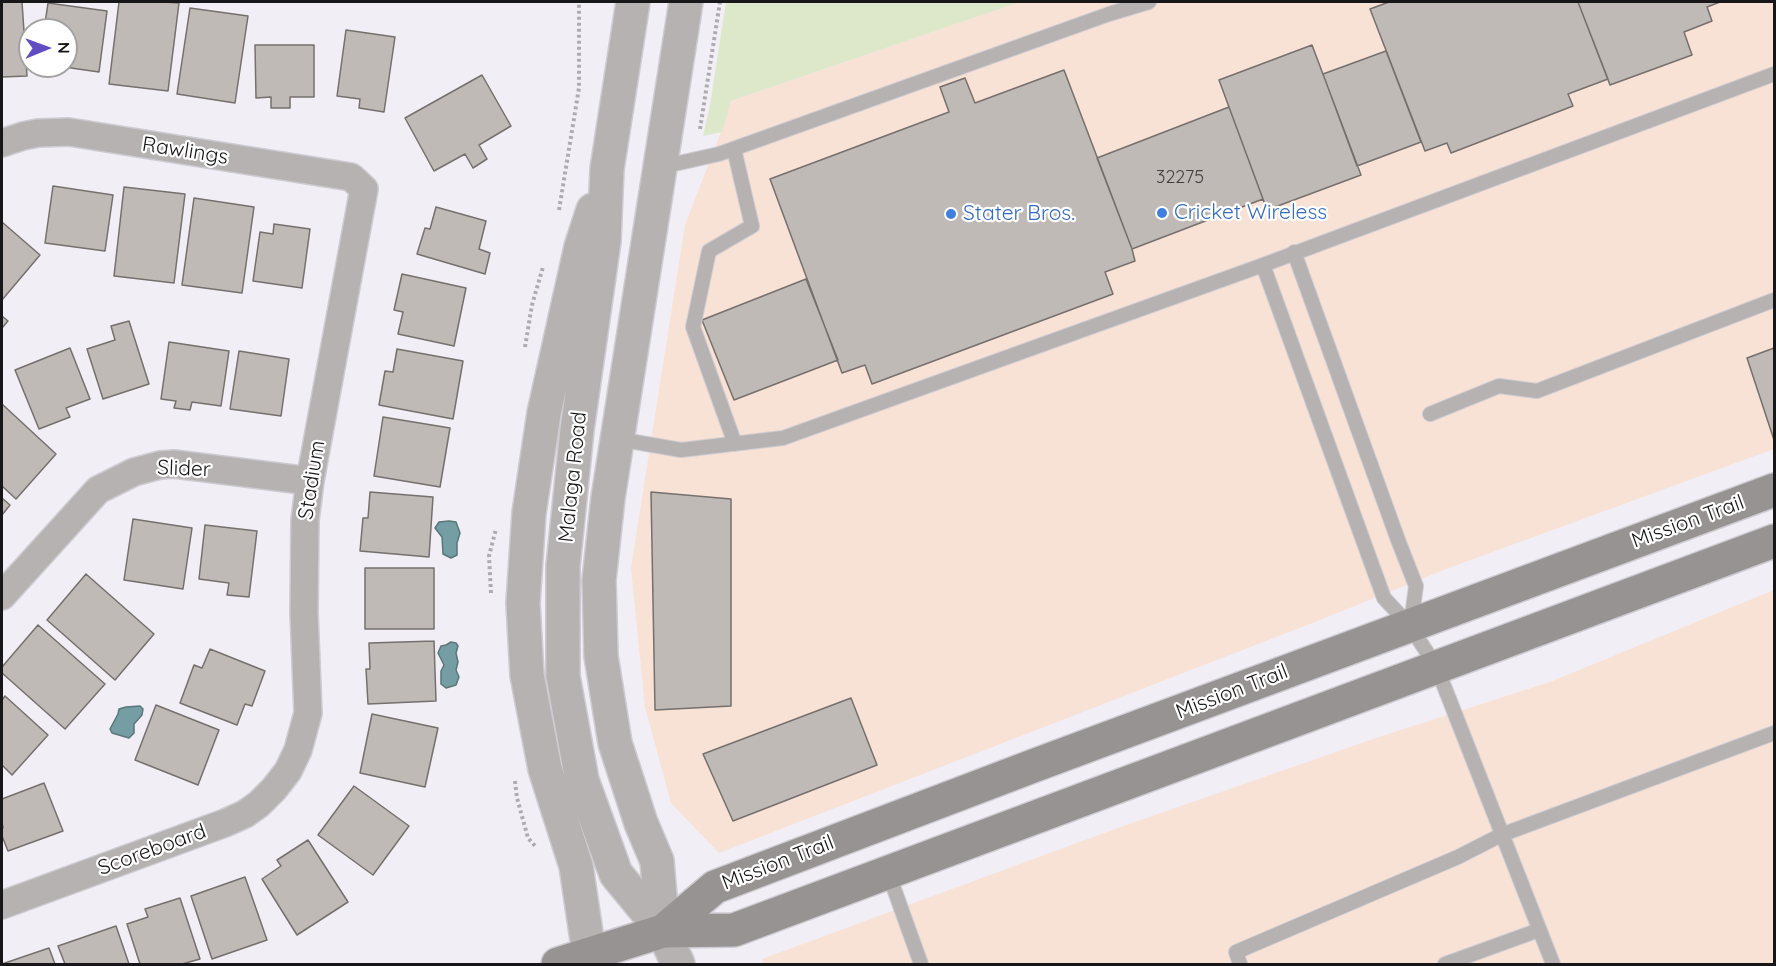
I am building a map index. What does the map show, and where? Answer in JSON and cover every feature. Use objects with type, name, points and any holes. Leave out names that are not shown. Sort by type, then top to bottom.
[{"type":"main road","name":"Mission Trail","points":[[663,931],[716,886],[1774,490]]},
{"type":"main road","points":[[558,964],[663,931],[734,930],[1774,541]]},
{"type":"street","name":"Malaga Road","points":[[633,2],[607,169],[604,241],[578,430],[563,567],[563,676],[582,780],[616,874],[663,931],[678,964]]},
{"type":"street","name":"Malaga Road","points":[[663,931],[657,861],[641,823],[615,743],[601,656],[599,580],[608,498],[686,2]]},
{"type":"street","name":"Rawlings","points":[[2,143],[38,133],[69,132],[351,177],[364,189]]},
{"type":"street","points":[[589,953],[576,866],[545,769],[527,675],[523,603],[529,513],[544,413],[581,247],[607,169]]},
{"type":"street","name":"Stadium","points":[[288,771],[298,750],[308,713],[303,564],[310,481],[364,189]]},
{"type":"street","name":"Slider","points":[[2,596],[98,490],[134,472],[174,464],[310,481]]},
{"type":"street","name":"Scoreboard","points":[[2,905],[225,823],[260,804],[288,771]]},
{"type":"lane","points":[[661,167],[693,161],[734,149],[1109,14],[1149,2]]},
{"type":"lane","points":[[618,439],[681,450],[783,438],[1263,264],[1774,74]]},
{"type":"lane","points":[[734,149],[752,226],[709,251],[693,327],[735,444]]},
{"type":"lane","points":[[1294,252],[1416,586],[1410,626]]},
{"type":"lane","points":[[1263,264],[1384,598],[1410,626],[1437,668],[1553,964]]},
{"type":"lane","points":[[1430,414],[1498,386],[1537,391],[1774,300]]},
{"type":"lane","points":[[1240,964],[1236,952],[1458,857],[1501,835],[1774,733]]},
{"type":"lane","points":[[888,872],[921,964]]},
{"type":"lane","points":[[1445,964],[1539,930]]},
{"type":"path","points":[[700,129],[720,2]]},
{"type":"shaded area","points":[[1020,2],[1774,2],[1774,449],[1446,569],[719,853],[671,803],[645,707],[631,568],[685,225],[731,101]]},
{"type":"shaded area","points":[[1774,590],[1774,964],[763,964],[762,959],[1115,829],[1376,738],[1550,682]]},
{"type":"green space","points":[[726,2],[1020,2],[731,101],[722,132],[703,136]]},
{"type":"water","points":[[439,522],[456,522],[460,533],[457,555],[451,558],[443,554],[442,537],[435,528]]},
{"type":"water","points":[[451,642],[458,646],[456,670],[459,677],[456,685],[446,688],[441,684],[441,671],[444,665],[438,653],[441,646]]},
{"type":"water","points":[[140,706],[143,709],[142,715],[134,724],[134,733],[129,738],[112,733],[110,729],[119,709]]},
{"type":"building","points":[[2,2],[22,2],[23,18],[18,18],[18,76],[2,77]]},
{"type":"building","points":[[119,2],[179,3],[168,91],[109,84]]},
{"type":"building","points":[[1389,2],[1578,2],[1608,79],[1568,94],[1573,106],[1451,153],[1447,143],[1425,151],[1370,9]]},
{"type":"building","points":[[1578,2],[1720,2],[1707,7],[1712,21],[1684,32],[1692,55],[1610,85]]},
{"type":"building","points":[[48,3],[107,11],[99,72],[78,69],[78,18],[46,18]]},
{"type":"building","points":[[190,8],[248,16],[235,103],[177,94]]},
{"type":"building","points":[[346,30],[395,37],[384,112],[359,108],[360,99],[337,96]]},
{"type":"building","points":[[255,45],[314,45],[314,97],[290,97],[290,108],[271,108],[271,97],[256,98]]},
{"type":"building","points":[[1312,45],[1361,175],[1267,210],[1219,80]]},
{"type":"building","points":[[1386,51],[1421,142],[1357,166],[1323,74]]},
{"type":"building","name":"Stater Bros.","points":[[1064,70],[1135,261],[1105,272],[1113,294],[872,384],[865,365],[842,373],[770,179],[949,112],[940,87],[965,78],[975,103]]},
{"type":"building","points":[[482,75],[511,126],[479,145],[487,159],[473,168],[465,154],[434,171],[405,118]]},
{"type":"building","points":[[1229,107],[1263,199],[1132,249],[1097,158]]},
{"type":"building","points":[[53,186],[113,195],[105,251],[45,243]]},
{"type":"building","points":[[124,187],[185,194],[174,283],[114,276]]},
{"type":"building","points":[[194,198],[254,207],[242,293],[182,285]]},
{"type":"building","points":[[436,207],[486,221],[479,249],[490,253],[485,274],[417,254],[425,228],[430,229]]},
{"type":"building","points":[[2,222],[40,255],[2,300]]},
{"type":"building","points":[[274,224],[310,229],[302,288],[253,281],[260,232],[273,234]]},
{"type":"building","points":[[402,274],[466,288],[454,346],[398,334],[403,312],[394,310]]},
{"type":"building","points":[[806,279],[838,360],[734,400],[702,320]]},
{"type":"building","points":[[2,316],[8,321],[2,328]]},
{"type":"building","points":[[129,321],[149,384],[103,399],[87,349],[115,340],[111,326]]},
{"type":"building","points":[[169,342],[229,351],[221,406],[192,402],[190,410],[174,408],[176,401],[161,399]]},
{"type":"building","points":[[70,348],[90,399],[66,408],[70,417],[39,429],[15,370]]},
{"type":"building","points":[[1774,348],[1774,440],[1747,358]]},
{"type":"building","points":[[397,349],[463,361],[453,419],[379,405],[385,371],[393,372]]},
{"type":"building","points":[[239,351],[289,359],[281,416],[230,409]]},
{"type":"building","points":[[2,404],[56,454],[16,499],[2,486]]},
{"type":"building","points":[[383,417],[450,428],[440,487],[374,476]]},
{"type":"building","points":[[370,492],[433,497],[429,557],[360,551],[363,518],[368,518]]},
{"type":"building","points":[[651,492],[731,499],[731,706],[655,710]]},
{"type":"building","points":[[2,498],[10,505],[2,515]]},
{"type":"building","points":[[133,519],[192,528],[183,589],[124,580]]},
{"type":"building","points":[[205,525],[257,531],[249,597],[227,595],[229,583],[199,579]]},
{"type":"building","points":[[365,568],[434,568],[434,629],[365,629]]},
{"type":"building","points":[[86,574],[154,634],[115,680],[47,620]]},
{"type":"building","points":[[38,625],[105,684],[65,729],[2,673],[2,667]]},
{"type":"building","points":[[434,641],[436,701],[368,704],[366,669],[370,669],[369,643]]},
{"type":"building","points":[[210,649],[265,671],[252,706],[245,704],[237,725],[180,703],[194,665],[202,668]]},
{"type":"building","points":[[5,696],[48,735],[12,775],[2,765],[2,700]]},
{"type":"building","points":[[851,698],[877,765],[733,821],[703,754]]},
{"type":"building","points":[[156,705],[219,730],[198,785],[135,760]]},
{"type":"building","points":[[372,714],[438,728],[425,787],[360,773]]},
{"type":"building","points":[[44,783],[63,831],[8,851],[2,836],[2,799]]},
{"type":"building","points":[[354,786],[409,826],[373,875],[318,835]]},
{"type":"building","points":[[308,840],[348,902],[297,935],[262,879],[281,866],[277,860]]},
{"type":"building","points":[[245,877],[267,940],[212,959],[191,896]]},
{"type":"building","points":[[180,898],[200,959],[182,964],[140,964],[127,924],[148,917],[145,909]]},
{"type":"building","points":[[116,926],[129,964],[65,964],[58,946]]},
{"type":"building","points":[[49,948],[55,964],[2,964]]},
{"type":"place","name":"Cricket Wireless","points":[[1162,213]]},
{"type":"place","name":"Stater Bros.","points":[[951,214]]}]
